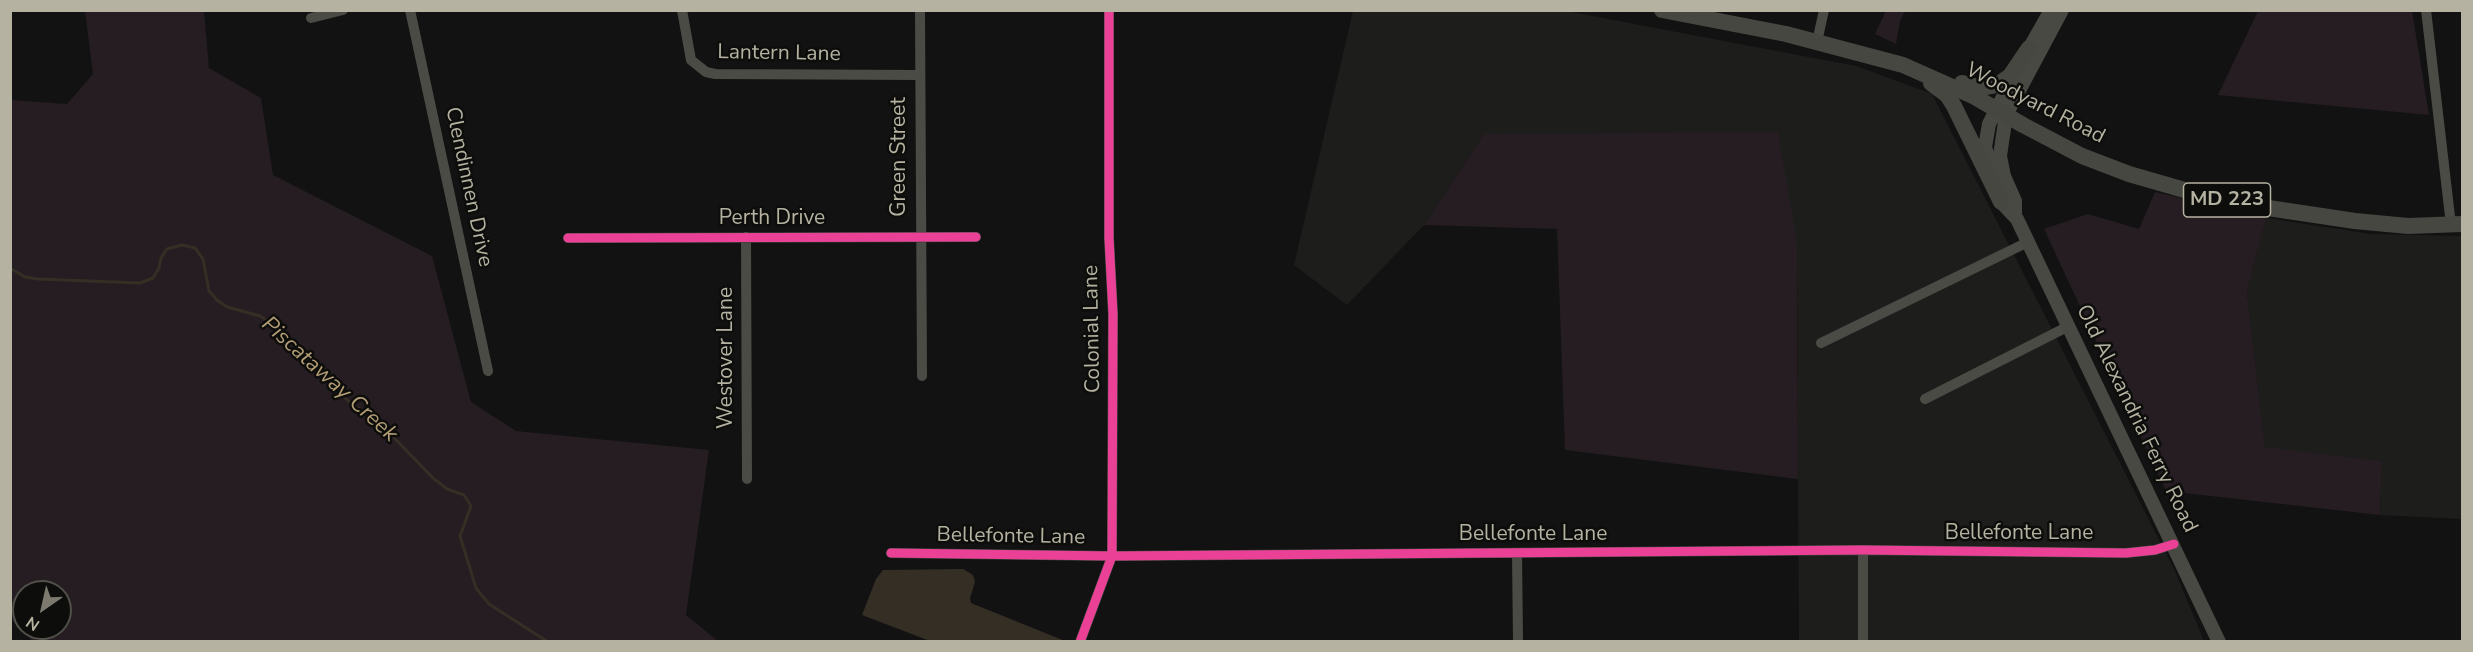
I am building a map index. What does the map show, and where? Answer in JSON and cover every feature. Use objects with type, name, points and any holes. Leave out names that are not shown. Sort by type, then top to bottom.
[{"type":"main road","name":"Woodyard Road","points":[[1662,10],[1817,42],[1913,70],[1952,86],[2082,156],[2129,174],[2188,191],[2255,206],[2355,222],[2408,226],[2457,224]]},
{"type":"main road","points":[[1913,70],[1981,88],[1989,88],[2004,82],[2029,48],[2051,10]]},
{"type":"main road","points":[[2001,112],[2062,10]]},
{"type":"main road","points":[[2001,112],[2029,48]]},
{"type":"main road","points":[[1913,70],[1947,96],[1954,106],[2001,202]]},
{"type":"main road","name":"Old Alexandria Ferry Road","points":[[2001,112],[1989,124],[1985,147],[2001,202],[2015,216],[2028,242],[2219,642]]},
{"type":"main road","name":"Old Alexandria Ferry Road","points":[[2001,112],[2000,156],[2002,170],[2015,201],[2015,216]]},
{"type":"street","points":[[310,18],[343,10]]},
{"type":"street","name":"Clendinnen Drive","points":[[410,10],[488,371]]},
{"type":"street","name":"Lantern Lane","points":[[682,10],[691,60],[701,69],[715,74],[920,75]]},
{"type":"street","name":"Green Street","points":[[920,10],[922,376]]},
{"type":"street","name":"Colonial Lane","points":[[1080,642],[1112,556],[1113,315],[1109,238],[1109,10]]},
{"type":"street","points":[[1817,42],[1824,10]]},
{"type":"street","points":[[2426,10],[2457,224]]},
{"type":"street","name":"Westover Lane","points":[[746,237],[747,479]]},
{"type":"street","name":"Perth Drive","points":[[568,238],[976,237]]},
{"type":"street","points":[[1821,342],[2028,242]]},
{"type":"street","points":[[1925,399],[2067,327]]},
{"type":"street","name":"Bellefonte Lane","points":[[891,553],[1112,556],[1863,550],[2126,553],[2155,550],[2174,544]]},
{"type":"street","points":[[1863,550],[1863,642]]},
{"type":"street","points":[[1517,553],[1518,642]]},
{"type":"shaded area","points":[[85,11],[204,11],[209,68],[261,98],[273,175],[432,256],[471,402],[516,431],[709,450],[686,615],[718,641],[32,641],[72,640],[72,580],[12,580],[12,620],[10,618],[11,100],[67,104],[93,74]]},
{"type":"shaded area","points":[[1353,11],[1566,11],[1856,66],[1932,94],[2175,571],[2204,641],[1799,641],[1797,243],[1484,134],[1424,225],[1347,305],[1294,265]]},
{"type":"shaded area","points":[[1886,11],[1905,11],[1900,21],[1896,44],[1875,34]]},
{"type":"shaded area","points":[[2258,11],[2412,11],[2429,115],[2218,95]]},
{"type":"shaded area","points":[[1778,132],[1797,243],[1798,479],[1565,450],[1557,229],[1424,225],[1484,134]]},
{"type":"shaded area","points":[[2155,192],[2266,218],[2247,292],[2265,447],[2382,461],[2380,515],[2166,491],[2044,229],[2088,214],[2139,229]]},
{"type":"shaded area","points":[[2266,218],[2371,234],[2462,236],[2462,519],[2380,515],[2382,461],[2265,448],[2247,292]]},
{"type":"shaded area","points":[[963,569],[973,575],[975,582],[970,598],[971,603],[1065,641],[930,641],[862,615],[876,579],[883,570]]},
{"type":"waterway","name":"Piscataway Creek","points":[[10,268],[25,277],[38,279],[140,283],[153,278],[167,249],[182,245],[195,248],[203,259],[209,291],[217,300],[227,307],[260,316],[276,326],[326,371],[342,395],[354,406],[371,414],[433,478],[447,489],[464,495],[471,506],[460,536],[476,588],[489,604],[548,642]]},
{"type":"cycle path","points":[[1080,642],[1112,556],[1113,314],[1109,238],[1109,10]]},
{"type":"cycle path","points":[[568,238],[976,237]]},
{"type":"cycle path","points":[[891,553],[1112,556],[1863,550],[2126,553],[2155,550],[2174,544]]}]
